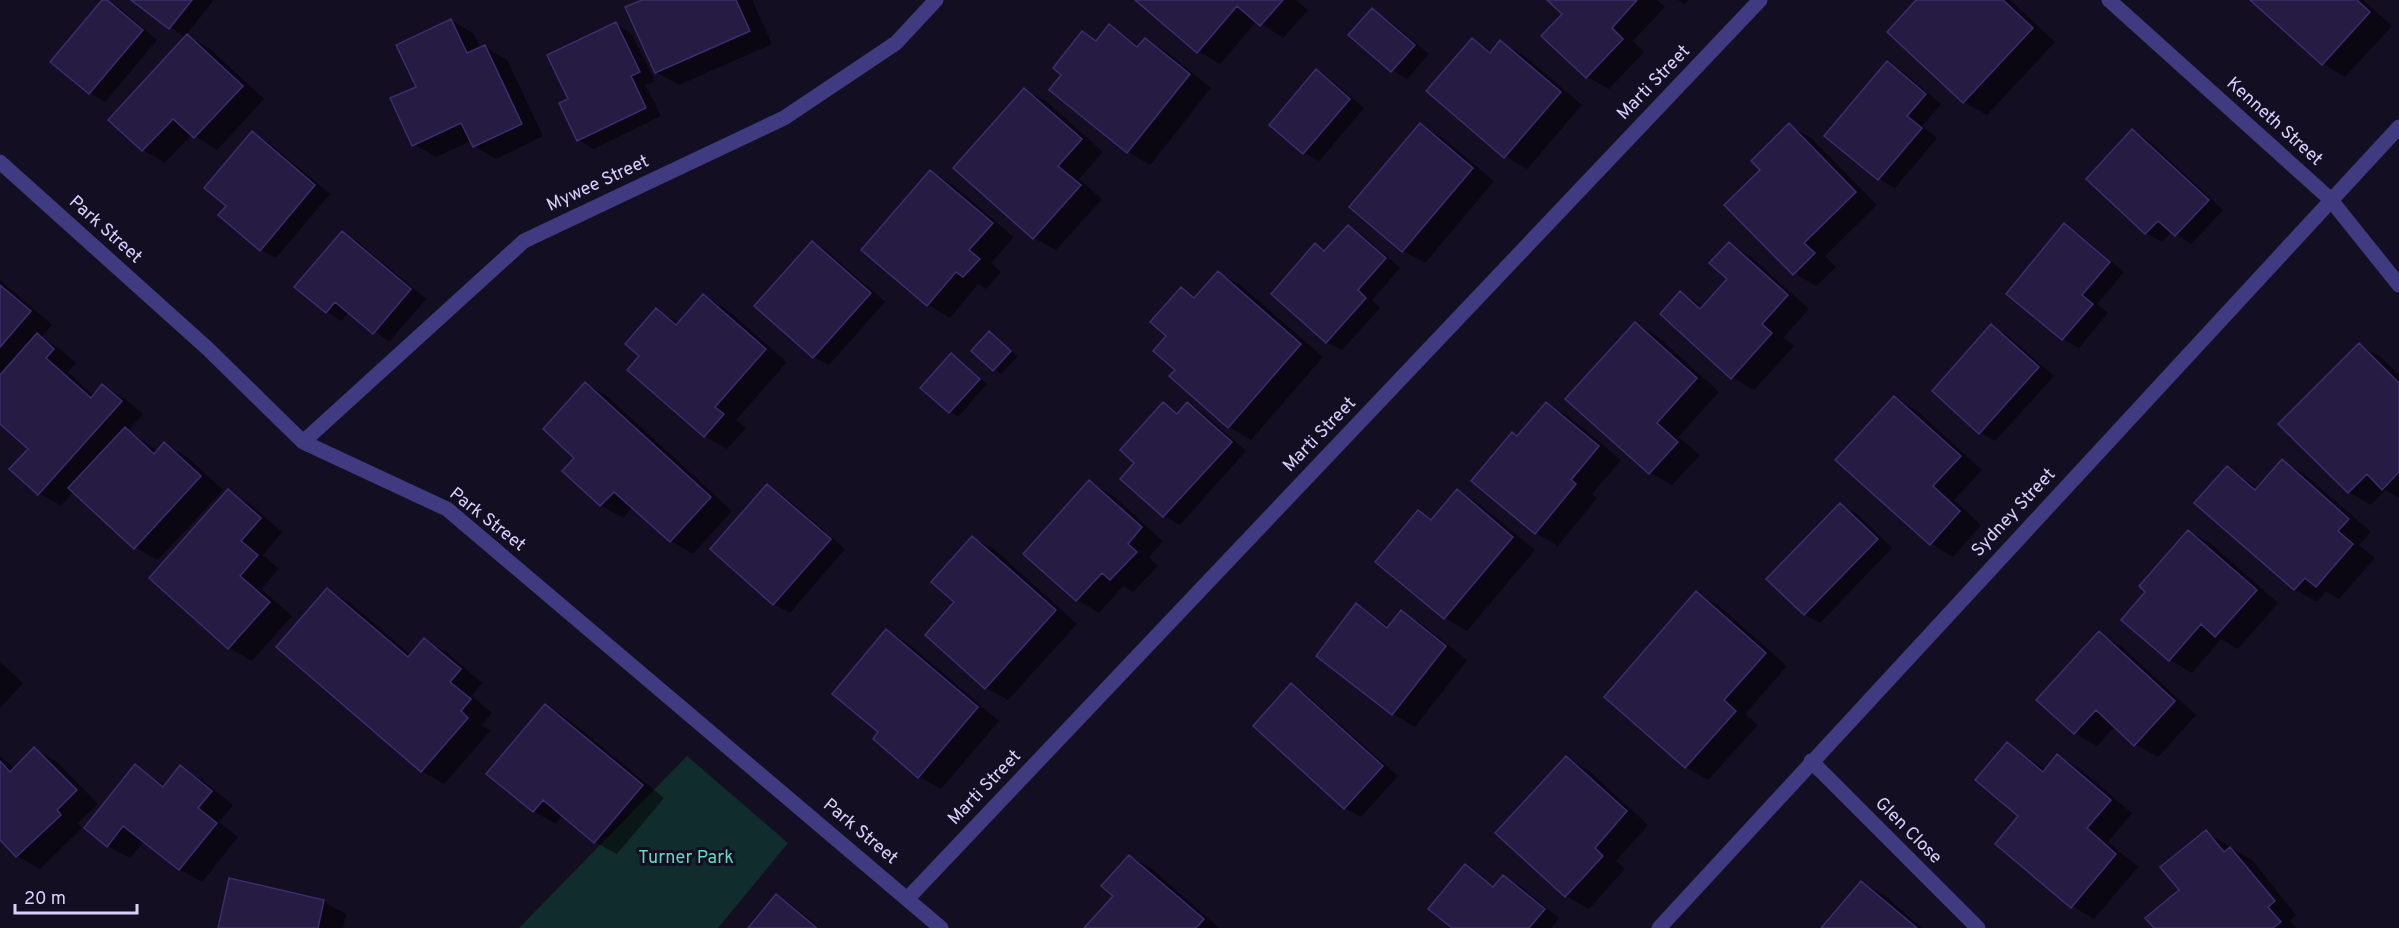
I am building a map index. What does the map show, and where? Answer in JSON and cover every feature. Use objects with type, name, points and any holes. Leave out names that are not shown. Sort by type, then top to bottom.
[{"type":"street","name":"Mywee Street","points":[[303,442],[524,241],[784,118],[896,44],[936,0]]},
{"type":"street","name":"Marti Street","points":[[908,898],[1760,0]]},
{"type":"street","name":"Kenneth Street","points":[[2109,0],[2330,199],[2399,285]]},
{"type":"street","name":"Sydney Street","points":[[1659,928],[2330,199],[2399,127]]},
{"type":"street","name":"Park Street","points":[[0,162],[207,348],[303,442],[447,509],[941,928]]},
{"type":"street","name":"Glen Close","points":[[1811,762],[1978,928]]},
{"type":"green space","name":"Turner Park","points":[[687,756],[788,843],[718,928],[519,928]]},
{"type":"building","points":[[102,0],[107,0],[143,30],[89,94],[50,62]]},
{"type":"building","points":[[131,0],[192,0],[169,29]]},
{"type":"building","points":[[642,0],[736,0],[750,31],[655,73],[625,7]]},
{"type":"building","points":[[1135,0],[1283,0],[1260,26],[1237,6],[1197,53]]},
{"type":"building","points":[[1547,0],[1637,0],[1612,28],[1623,39],[1586,78],[1541,36],[1562,14]]},
{"type":"building","points":[[1916,0],[2003,0],[2033,28],[1963,103],[1887,32]]},
{"type":"building","points":[[2250,0],[2357,0],[2370,12],[2322,65]]},
{"type":"building","points":[[1372,8],[1415,45],[1391,72],[1348,35]]},
{"type":"building","points":[[451,19],[467,53],[485,45],[522,124],[473,147],[461,123],[412,146],[390,98],[416,87],[396,45]]},
{"type":"building","points":[[616,22],[640,72],[631,76],[646,108],[577,141],[559,103],[568,99],[547,55]]},
{"type":"building","points":[[1109,24],[1137,47],[1145,38],[1190,74],[1127,153],[1049,90],[1061,75],[1053,68],[1082,31],[1096,41]]},
{"type":"building","points":[[187,34],[243,86],[194,138],[173,119],[142,151],[108,120]]},
{"type":"building","points":[[1472,38],[1490,53],[1500,40],[1561,92],[1504,158],[1426,91]]},
{"type":"building","points":[[1887,61],[1926,94],[1907,116],[1922,128],[1878,180],[1824,136]]},
{"type":"building","points":[[1316,69],[1350,99],[1303,154],[1269,125]]},
{"type":"building","points":[[1024,88],[1082,139],[1058,166],[1081,185],[1033,239],[953,168]]},
{"type":"building","points":[[1420,123],[1473,168],[1402,252],[1349,207]]},
{"type":"building","points":[[1789,123],[1856,192],[1804,243],[1815,253],[1793,275],[1724,205],[1760,170],[1751,161]]},
{"type":"building","points":[[2132,129],[2209,200],[2175,236],[2158,221],[2145,234],[2086,179]]},
{"type":"building","points":[[252,131],[315,185],[260,251],[218,215],[226,206],[204,188]]},
{"type":"building","points":[[930,170],[993,223],[969,250],[980,259],[963,277],[956,272],[927,306],[861,250]]},
{"type":"building","points":[[2064,223],[2110,262],[2082,295],[2093,304],[2062,340],[2006,294]]},
{"type":"building","points":[[1348,225],[1386,258],[1358,290],[1366,298],[1326,343],[1271,294],[1315,243],[1324,251]]},
{"type":"building","points":[[342,231],[411,289],[373,334],[335,302],[326,313],[294,287]]},
{"type":"building","points":[[812,241],[871,293],[813,358],[754,306]]},
{"type":"building","points":[[1729,242],[1788,295],[1762,324],[1772,333],[1731,379],[1660,314],[1680,291],[1700,309],[1727,279],[1709,263]]},
{"type":"building","points":[[1218,271],[1301,344],[1228,428],[1169,376],[1175,370],[1153,351],[1166,336],[1150,322],[1181,287],[1194,298]]},
{"type":"building","points":[[0,285],[31,311],[0,347]]},
{"type":"building","points":[[703,294],[766,349],[715,407],[724,414],[704,437],[627,370],[639,356],[625,344],[656,308],[676,325]]},
{"type":"building","points":[[1635,322],[1697,378],[1657,423],[1678,442],[1649,474],[1565,399]]},
{"type":"building","points":[[1991,324],[2039,367],[1979,434],[1932,391]]},
{"type":"building","points":[[989,331],[1011,351],[993,371],[971,351]]},
{"type":"building","points":[[37,333],[54,349],[46,358],[91,398],[102,384],[122,401],[38,495],[9,469],[28,449],[0,424],[0,375]]},
{"type":"building","points":[[2359,343],[2399,383],[2399,472],[2382,490],[2367,474],[2348,493],[2278,424]]},
{"type":"building","points":[[951,353],[980,379],[949,413],[920,388]]},
{"type":"building","points":[[585,382],[711,497],[670,542],[614,492],[600,506],[562,471],[574,458],[543,429]]},
{"type":"building","points":[[1894,396],[1961,456],[1933,486],[1960,511],[1930,545],[1835,460]]},
{"type":"building","points":[[1163,402],[1177,414],[1187,402],[1232,442],[1163,517],[1120,479],[1134,463],[1120,450]]},
{"type":"building","points":[[1546,402],[1599,446],[1571,480],[1576,484],[1535,534],[1471,481],[1512,432],[1517,436]]},
{"type":"building","points":[[125,427],[154,454],[164,442],[201,476],[134,549],[68,488]]},
{"type":"building","points":[[2282,459],[2349,519],[2338,531],[2353,544],[2316,587],[2305,578],[2294,590],[2194,503],[2227,466],[2255,490]]},
{"type":"building","points":[[1089,480],[1142,527],[1128,544],[1137,552],[1110,580],[1102,573],[1076,601],[1023,554]]},
{"type":"building","points":[[767,484],[831,539],[773,605],[710,549]]},
{"type":"building","points":[[228,489],[261,518],[241,541],[258,555],[240,576],[270,602],[228,649],[149,578]]},
{"type":"building","points":[[1457,489],[1513,537],[1444,619],[1375,562],[1418,510],[1431,520]]},
{"type":"building","points":[[1840,503],[1878,539],[1804,615],[1766,579]]},
{"type":"building","points":[[2188,530],[2257,590],[2215,637],[2201,624],[2169,661],[2121,620],[2145,592],[2139,586]]},
{"type":"building","points":[[972,536],[1056,610],[985,689],[925,635],[954,602],[931,582]]},
{"type":"building","points":[[327,588],[408,657],[424,638],[461,669],[450,682],[471,699],[461,711],[468,718],[421,772],[276,647]]},
{"type":"building","points":[[1696,591],[1766,653],[1724,700],[1736,711],[1685,768],[1604,697]]},
{"type":"building","points":[[1356,603],[1387,628],[1401,610],[1446,646],[1392,715],[1316,656]]},
{"type":"building","points":[[886,629],[978,707],[918,778],[873,739],[878,732],[832,694]]},
{"type":"building","points":[[2099,631],[2175,701],[2134,746],[2096,710],[2074,734],[2036,700]]},
{"type":"building","points":[[1291,683],[1383,766],[1344,809],[1253,726]]},
{"type":"building","points":[[545,704],[643,785],[594,843],[543,800],[533,812],[486,774]]},
{"type":"building","points":[[2007,742],[2043,772],[2057,754],[2111,800],[2087,828],[2116,854],[2071,908],[1995,844],[2018,816],[1975,780]]},
{"type":"building","points":[[34,747],[77,790],[57,810],[61,815],[16,857],[0,840],[0,761],[10,772]]},
{"type":"building","points":[[1566,756],[1627,811],[1595,848],[1603,856],[1565,897],[1495,833]]},
{"type":"building","points":[[135,764],[163,787],[180,765],[212,791],[198,808],[217,823],[179,870],[123,826],[107,847],[84,828]]},
{"type":"building","points":[[2206,830],[2224,852],[2230,847],[2275,901],[2268,907],[2281,922],[2273,928],[2154,928],[2145,918],[2179,890],[2160,867]]},
{"type":"building","points":[[1129,855],[1204,919],[1196,928],[1084,928],[1113,896],[1101,886]]},
{"type":"building","points":[[1465,864],[1493,887],[1503,875],[1545,909],[1529,928],[1452,928],[1428,909]]},
{"type":"building","points":[[229,878],[324,900],[318,928],[218,928]]},
{"type":"building","points":[[1861,881],[1917,928],[1821,928]]},
{"type":"building","points":[[776,894],[817,928],[748,928]]}]
